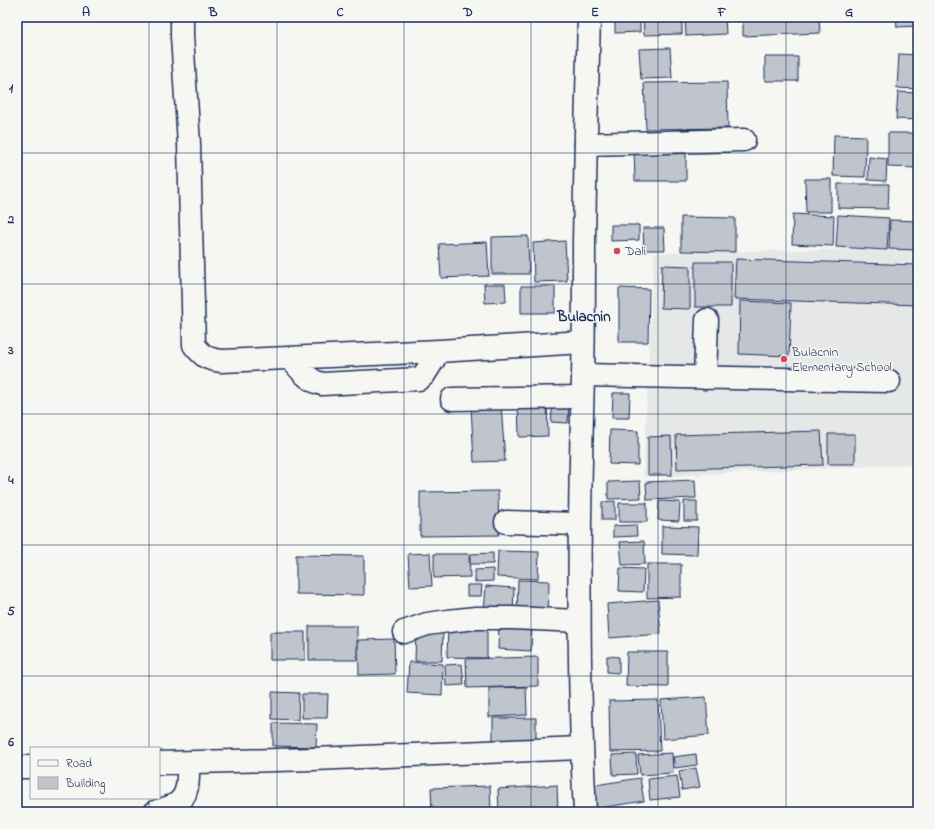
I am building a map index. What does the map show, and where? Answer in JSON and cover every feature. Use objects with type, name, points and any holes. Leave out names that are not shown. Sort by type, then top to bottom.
[{"type":"street","points":[[182,17],[188,144],[194,345],[202,355],[212,360],[222,361],[439,351],[583,342]]},
{"type":"street","points":[[585,812],[582,748],[579,524],[589,17]]},
{"type":"street","points":[[586,144],[744,140]]},
{"type":"street","points":[[705,378],[708,320]]},
{"type":"street","points":[[583,376],[889,381]]},
{"type":"street","points":[[452,399],[582,397]]},
{"type":"street","points":[[506,522],[579,524]]},
{"type":"street","points":[[404,632],[427,624],[476,618],[580,621]]},
{"type":"street","points":[[160,763],[321,759],[582,748]]},
{"type":"street","points":[[155,812],[177,804],[184,796],[187,788],[188,763]]},
{"type":"street","points":[[17,767],[30,767]]},
{"type":"shaded area","name":"Bulacnin Elementary School","points":[[918,248],[918,464],[643,477],[654,253]]},
{"type":"building","points":[[615,17],[640,17],[640,32],[615,33]]},
{"type":"building","points":[[643,17],[682,17],[682,34],[644,35]]},
{"type":"building","points":[[685,17],[725,17],[726,34],[686,36]]},
{"type":"building","points":[[743,17],[819,17],[820,33],[743,36]]},
{"type":"building","points":[[896,17],[918,17],[918,26],[897,27]]},
{"type":"building","points":[[670,48],[672,78],[641,79],[639,49]]},
{"type":"building","points":[[899,54],[918,55],[918,89],[897,88]]},
{"type":"building","points":[[765,57],[798,57],[798,81],[765,81]]},
{"type":"building","points":[[727,82],[728,128],[646,129],[644,83]]},
{"type":"building","points":[[898,92],[918,93],[918,120],[896,119]]},
{"type":"building","points":[[888,133],[918,133],[918,168],[888,167]]},
{"type":"building","points":[[834,135],[866,136],[865,177],[833,176]]},
{"type":"building","points":[[634,148],[686,148],[686,181],[635,181]]},
{"type":"building","points":[[869,157],[887,159],[886,181],[868,180]]},
{"type":"building","points":[[805,179],[831,179],[831,212],[806,212]]},
{"type":"building","points":[[838,184],[889,184],[888,209],[838,208]]},
{"type":"building","points":[[793,214],[834,216],[833,246],[792,244]]},
{"type":"building","points":[[838,215],[889,218],[887,250],[836,247]]},
{"type":"building","points":[[681,217],[735,218],[735,252],[681,251]]},
{"type":"building","points":[[890,220],[918,221],[918,250],[889,249]]},
{"type":"building","points":[[611,225],[639,225],[639,240],[611,241]]},
{"type":"building","points":[[643,228],[664,228],[665,250],[644,250]]},
{"type":"building","points":[[528,236],[529,274],[492,274],[492,237]]},
{"type":"building","points":[[565,241],[567,281],[534,282],[533,243]]},
{"type":"building","points":[[487,242],[489,276],[441,278],[439,244]]},
{"type":"building","points":[[736,259],[918,265],[918,305],[734,299]]},
{"type":"building","points":[[695,262],[731,262],[731,307],[695,307]]},
{"type":"building","points":[[662,265],[690,266],[690,309],[661,308]]},
{"type":"building","points":[[484,284],[505,284],[506,302],[485,303]]},
{"type":"building","points":[[521,286],[555,286],[555,313],[521,313]]},
{"type":"building","points":[[619,288],[649,289],[648,342],[619,342]]},
{"type":"building","points":[[740,301],[791,303],[789,356],[739,354]]},
{"type":"building","points":[[613,393],[630,393],[629,418],[612,418]]},
{"type":"building","points":[[547,400],[548,436],[519,437],[518,401]]},
{"type":"building","points":[[553,402],[569,403],[568,423],[551,422]]},
{"type":"building","points":[[501,404],[505,461],[474,462],[471,406]]},
{"type":"building","points":[[610,430],[638,431],[638,465],[609,464]]},
{"type":"building","points":[[821,431],[823,465],[677,469],[676,435]]},
{"type":"building","points":[[828,434],[855,434],[855,464],[828,464]]},
{"type":"building","points":[[671,436],[672,475],[648,475],[648,437]]},
{"type":"building","points":[[695,480],[696,498],[647,500],[646,482]]},
{"type":"building","points":[[640,481],[641,498],[608,499],[608,482]]},
{"type":"building","points":[[498,491],[499,535],[420,536],[420,492]]},
{"type":"building","points":[[615,501],[615,520],[602,520],[602,502]]},
{"type":"building","points":[[659,501],[680,502],[679,521],[658,520]]},
{"type":"building","points":[[684,501],[697,501],[697,521],[684,521]]},
{"type":"building","points":[[619,503],[647,503],[647,522],[619,522]]},
{"type":"building","points":[[636,525],[637,536],[613,537],[613,526]]},
{"type":"building","points":[[662,526],[698,527],[697,555],[662,554]]},
{"type":"building","points":[[644,541],[645,564],[622,565],[620,542]]},
{"type":"building","points":[[498,551],[539,552],[538,579],[497,577]]},
{"type":"building","points":[[430,553],[432,586],[410,587],[408,554]]},
{"type":"building","points":[[493,553],[493,564],[470,564],[470,554]]},
{"type":"building","points":[[434,554],[469,554],[470,577],[434,578]]},
{"type":"building","points":[[296,555],[364,556],[364,595],[296,594]]},
{"type":"building","points":[[647,564],[681,564],[681,597],[647,598]]},
{"type":"building","points":[[620,568],[644,569],[643,592],[619,591]]},
{"type":"building","points":[[493,569],[493,581],[475,582],[475,570]]},
{"type":"building","points":[[518,580],[549,581],[548,618],[517,617]]},
{"type":"building","points":[[467,585],[482,585],[481,596],[467,596]]},
{"type":"building","points":[[486,586],[514,588],[513,614],[484,613]]},
{"type":"building","points":[[658,600],[661,634],[609,638],[607,604]]},
{"type":"building","points":[[499,623],[532,625],[531,651],[498,649]]},
{"type":"building","points":[[448,625],[487,626],[487,658],[447,657]]},
{"type":"building","points":[[309,626],[357,626],[357,660],[309,660]]},
{"type":"building","points":[[416,629],[443,630],[442,661],[415,661]]},
{"type":"building","points":[[270,632],[305,632],[305,660],[270,660]]},
{"type":"building","points":[[394,639],[395,674],[359,675],[358,640]]},
{"type":"building","points":[[627,652],[668,652],[668,687],[626,686]]},
{"type":"building","points":[[607,656],[619,657],[619,673],[607,672]]},
{"type":"building","points":[[538,657],[538,686],[467,688],[466,659]]},
{"type":"building","points":[[409,662],[443,664],[442,695],[407,693]]},
{"type":"building","points":[[462,664],[464,685],[446,686],[445,665]]},
{"type":"building","points":[[526,687],[527,715],[489,717],[489,688]]},
{"type":"building","points":[[272,692],[299,693],[298,720],[272,719]]},
{"type":"building","points":[[302,694],[328,694],[327,718],[302,718]]},
{"type":"building","points":[[706,697],[709,735],[663,739],[661,700]]},
{"type":"building","points":[[658,700],[660,751],[610,752],[609,701]]},
{"type":"building","points":[[493,718],[536,718],[536,746],[493,746]]},
{"type":"building","points":[[273,723],[317,724],[316,747],[273,746]]},
{"type":"building","points":[[672,753],[673,773],[640,775],[638,755]]},
{"type":"building","points":[[636,754],[637,774],[613,775],[612,755]]},
{"type":"building","points":[[696,754],[697,765],[675,768],[673,757]]},
{"type":"building","points":[[696,768],[700,787],[682,790],[679,771]]},
{"type":"building","points":[[677,776],[680,797],[650,800],[648,779]]},
{"type":"building","points":[[640,778],[644,801],[592,809],[589,786]]},
{"type":"building","points":[[557,785],[558,812],[499,812],[498,789]]},
{"type":"building","points":[[490,786],[491,812],[432,812],[431,788]]},
{"type":"place","name":"Dali","points":[[617,251]]},
{"type":"place","name":"Bulacnin Elementary School","points":[[784,359]]},
{"type":"district","name":"Bulacnin","points":[[584,317]]}]
